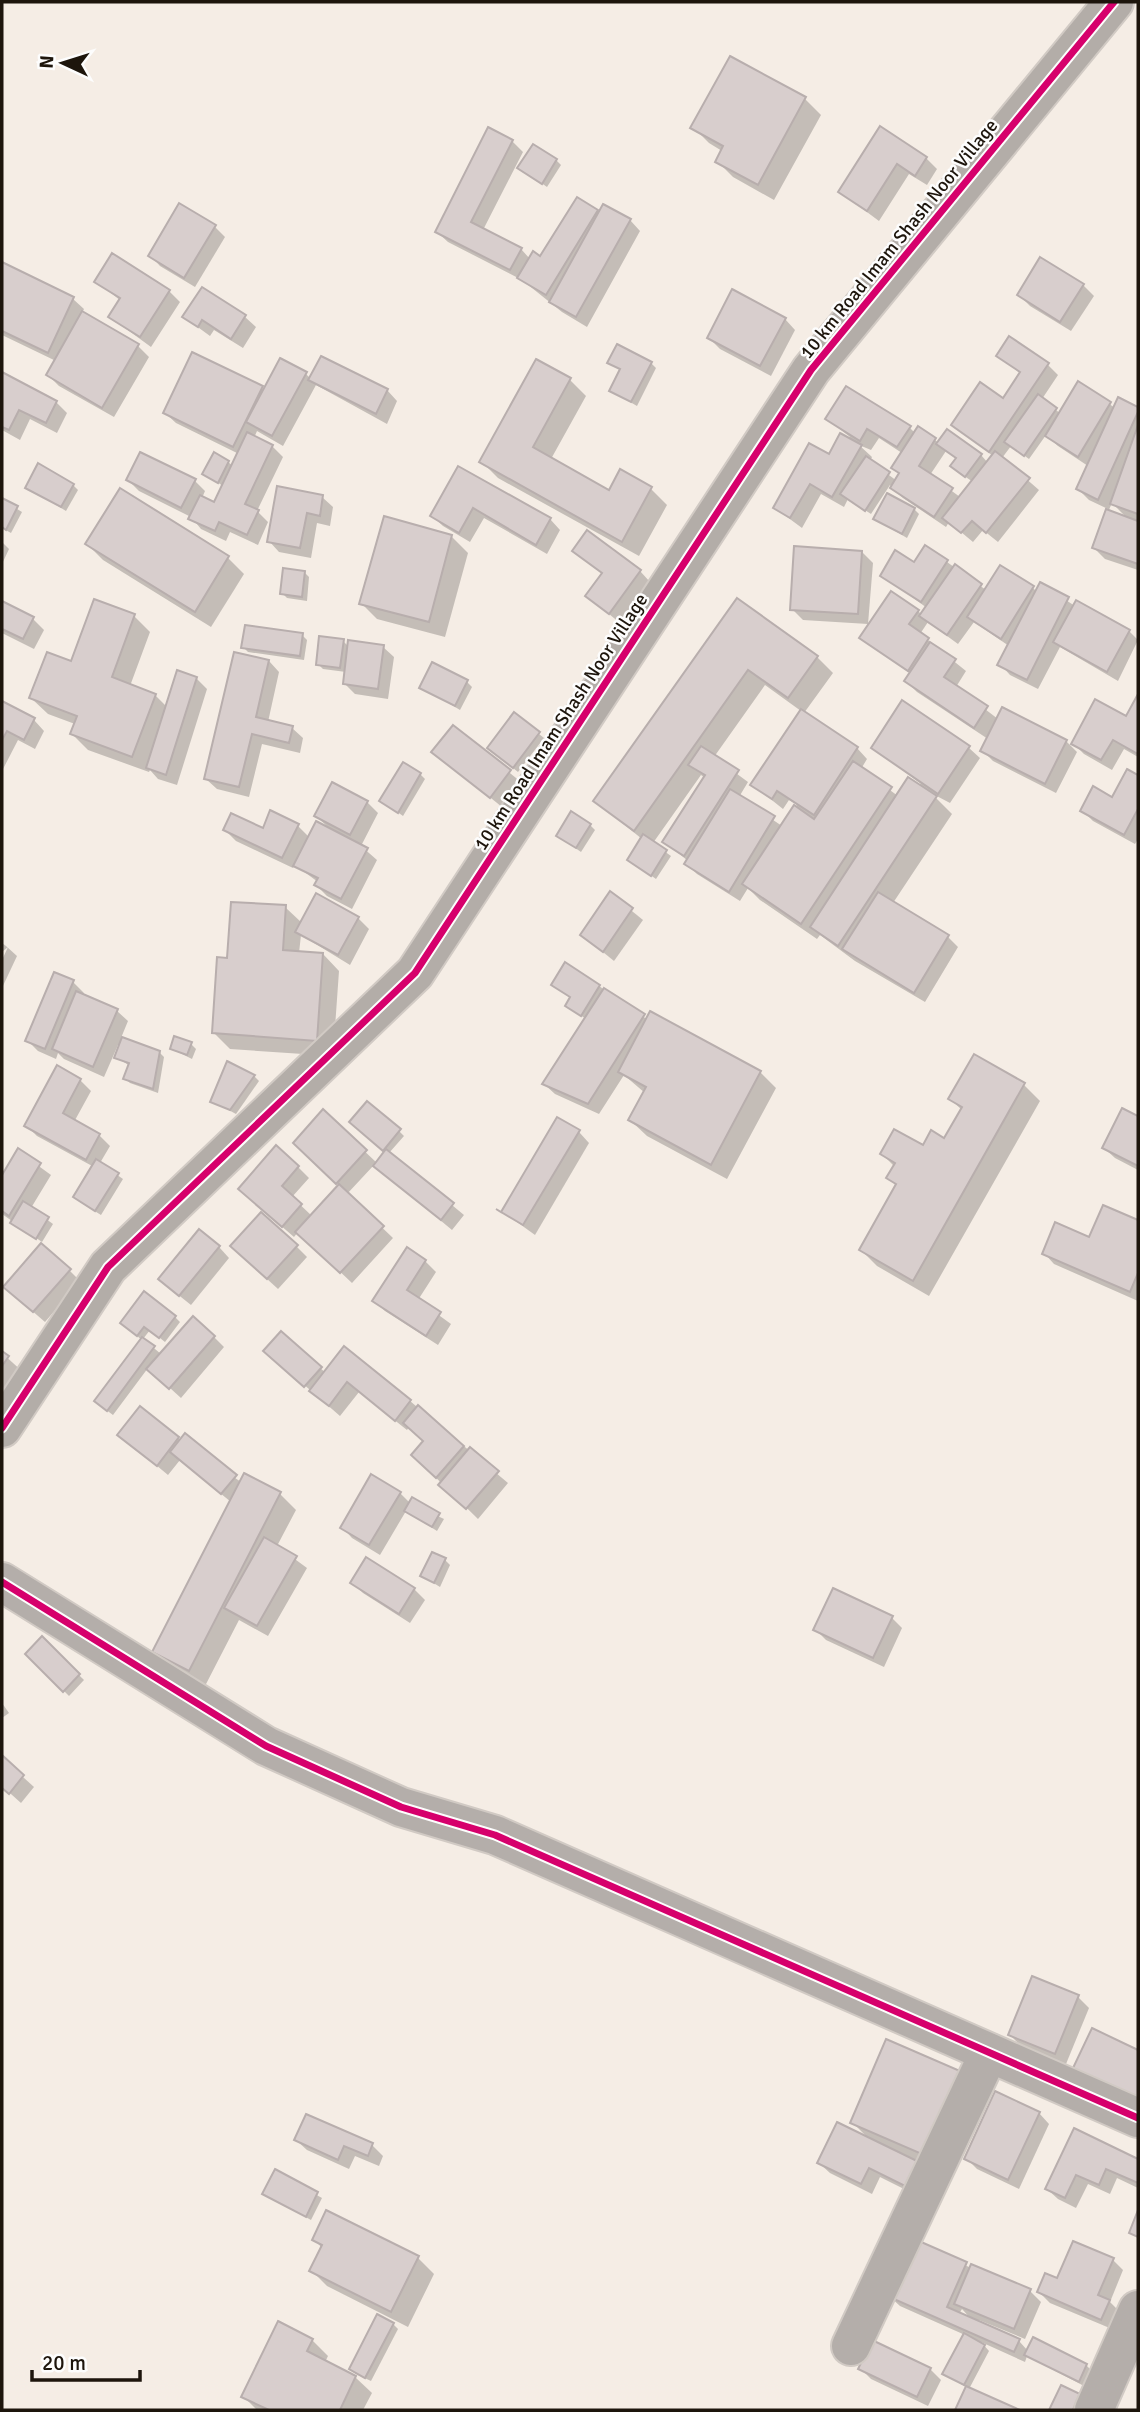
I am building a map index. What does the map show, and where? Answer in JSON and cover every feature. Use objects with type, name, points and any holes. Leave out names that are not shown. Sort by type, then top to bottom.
[{"type":"street","name":"10 km Road Imam Shash Noor Village","points":[[2,1428],[108,1267],[415,973],[811,370],[1114,2]]},
{"type":"street","points":[[2,1582],[265,1746],[401,1807],[495,1835],[1138,2118]]},
{"type":"street","points":[[851,2346],[989,2053]]},
{"type":"street","points":[[1094,2410],[1138,2310]]},
{"type":"building","points":[[730,56],[806,97],[758,185],[715,162],[723,146],[690,128]]},
{"type":"building","points":[[880,126],[927,157],[915,176],[897,164],[867,211],[838,192]]},
{"type":"building","points":[[488,127],[513,140],[471,222],[522,248],[510,270],[435,232]]},
{"type":"building","points":[[533,144],[557,159],[542,184],[517,168]]},
{"type":"building","points":[[577,197],[598,210],[546,295],[517,278],[533,251],[540,256]]},
{"type":"building","points":[[179,203],[216,225],[184,278],[148,256]]},
{"type":"building","points":[[603,204],[631,219],[576,317],[549,302]]},
{"type":"building","points":[[112,253],[170,290],[140,337],[108,317],[120,298],[94,282]]},
{"type":"building","points":[[1040,257],[1084,284],[1060,322],[1017,295]]},
{"type":"building","points":[[2,262],[74,297],[48,353],[2,331]]},
{"type":"building","points":[[202,287],[246,315],[231,339],[202,320],[198,327],[182,317]]},
{"type":"building","points":[[732,289],[786,318],[760,366],[707,338]]},
{"type":"building","points":[[82,311],[139,344],[102,408],[46,375]]},
{"type":"building","points":[[1009,336],[1049,363],[989,452],[951,425],[980,382],[1003,398],[1020,372],[996,356]]},
{"type":"building","points":[[617,344],[652,362],[631,402],[609,391],[620,369],[607,363]]},
{"type":"building","points":[[192,352],[263,386],[233,447],[163,413]]},
{"type":"building","points":[[321,356],[388,389],[376,414],[308,380]]},
{"type":"building","points":[[280,358],[307,372],[272,436],[246,422]]},
{"type":"building","points":[[536,359],[571,378],[533,447],[609,490],[620,469],[652,487],[622,542],[479,462]]},
{"type":"building","points":[[2,372],[57,401],[46,423],[19,410],[9,430],[2,427]]},
{"type":"building","points":[[1078,381],[1111,402],[1078,457],[1045,436]]},
{"type":"building","points":[[846,386],[911,426],[897,447],[867,429],[860,441],[825,419]]},
{"type":"building","points":[[1038,394],[1057,408],[1024,456],[1004,442]]},
{"type":"building","points":[[1118,397],[1138,407],[1138,412],[1098,500],[1076,489]]},
{"type":"building","points":[[1138,425],[1138,514],[1110,504]]},
{"type":"building","points":[[918,426],[936,438],[919,466],[953,488],[934,517],[890,488],[899,473],[891,468]]},
{"type":"building","points":[[947,429],[982,454],[965,477],[950,466],[956,458],[936,444]]},
{"type":"building","points":[[247,432],[273,445],[245,504],[259,510],[247,535],[219,522],[215,531],[188,519],[200,495],[214,502]]},
{"type":"building","points":[[840,433],[862,445],[832,497],[810,484],[790,518],[773,508],[809,443],[829,454]]},
{"type":"building","points":[[995,451],[1030,478],[986,533],[972,521],[961,533],[942,518]]},
{"type":"building","points":[[140,452],[196,479],[181,508],[126,480]]},
{"type":"building","points":[[214,452],[229,461],[218,483],[202,474]]},
{"type":"building","points":[[866,456],[890,472],[865,511],[840,494]]},
{"type":"building","points":[[38,463],[74,484],[61,507],[25,488]]},
{"type":"building","points":[[458,466],[551,518],[536,545],[473,508],[459,533],[430,516]]},
{"type":"building","points":[[277,486],[323,495],[320,516],[307,513],[300,548],[267,542]]},
{"type":"building","points":[[120,488],[229,556],[195,612],[85,544]]},
{"type":"building","points":[[887,493],[915,508],[902,534],[873,519]]},
{"type":"building","points":[[2,498],[18,506],[6,530],[2,527]]},
{"type":"building","points":[[1106,509],[1138,521],[1138,564],[1092,548]]},
{"type":"building","points":[[384,516],[452,535],[429,622],[359,604]]},
{"type":"building","points":[[587,530],[641,570],[609,614],[585,596],[602,573],[572,551]]},
{"type":"building","points":[[925,545],[948,560],[921,602],[880,576],[895,550],[914,562]]},
{"type":"building","points":[[794,546],[862,551],[858,614],[790,610]]},
{"type":"building","points":[[955,564],[982,584],[947,635],[919,616]]},
{"type":"building","points":[[1000,565],[1034,586],[1001,639],[967,617]]},
{"type":"building","points":[[283,568],[305,571],[302,597],[280,594]]},
{"type":"building","points":[[1040,582],[1069,597],[1027,680],[997,665]]},
{"type":"building","points":[[891,591],[919,610],[909,624],[929,638],[908,671],[859,638]]},
{"type":"building","points":[[737,598],[818,656],[788,698],[748,670],[634,831],[593,801]]},
{"type":"building","points":[[94,599],[135,614],[112,677],[156,694],[132,757],[70,734],[77,716],[29,698],[47,652],[71,661]]},
{"type":"building","points":[[1076,600],[1130,630],[1107,672],[1053,642]]},
{"type":"building","points":[[2,601],[34,617],[23,639],[2,629]]},
{"type":"building","points":[[245,625],[303,633],[300,656],[241,648]]},
{"type":"building","points":[[319,636],[344,639],[340,668],[316,665]]},
{"type":"building","points":[[348,640],[384,645],[378,689],[343,684]]},
{"type":"building","points":[[930,642],[956,659],[944,677],[988,706],[974,728],[904,681]]},
{"type":"building","points":[[234,652],[269,660],[256,717],[293,726],[289,743],[252,734],[239,787],[204,779]]},
{"type":"building","points":[[432,662],[468,680],[455,706],[419,688]]},
{"type":"building","points":[[177,670],[197,677],[166,775],[146,768]]},
{"type":"building","points":[[1138,694],[1138,754],[1113,740],[1101,760],[1071,744],[1095,699],[1126,716]]},
{"type":"building","points":[[902,700],[970,746],[938,794],[871,748]]},
{"type":"building","points":[[2,701],[35,718],[24,740],[7,731],[2,740]]},
{"type":"building","points":[[1002,707],[1067,740],[1045,784],[980,751]]},
{"type":"building","points":[[801,709],[858,747],[814,815],[777,791],[772,799],[750,785]]},
{"type":"building","points":[[514,712],[540,732],[513,768],[487,748]]},
{"type":"building","points":[[453,725],[511,770],[490,798],[431,752]]},
{"type":"building","points":[[701,746],[739,770],[684,856],[662,842],[705,775],[688,765]]},
{"type":"building","points":[[853,761],[892,787],[801,924],[742,884],[794,805],[814,819]]},
{"type":"building","points":[[403,762],[421,773],[398,813],[379,801]]},
{"type":"building","points":[[1127,769],[1138,775],[1138,809],[1124,835],[1080,811],[1093,786],[1112,797]]},
{"type":"building","points":[[908,777],[937,796],[838,946],[810,927]]},
{"type":"building","points":[[332,782],[368,801],[350,835],[314,816]]},
{"type":"building","points":[[730,789],[775,816],[729,892],[684,864]]},
{"type":"building","points":[[270,810],[299,824],[282,858],[223,830],[231,813],[263,828]]},
{"type":"building","points":[[571,811],[591,824],[576,848],[556,836]]},
{"type":"building","points":[[316,821],[368,848],[341,899],[314,885],[318,878],[293,866]]},
{"type":"building","points":[[643,834],[667,850],[651,876],[627,860]]},
{"type":"building","points":[[610,891],[633,908],[603,952],[580,935]]},
{"type":"building","points":[[878,892],[949,935],[914,993],[842,949]]},
{"type":"building","points":[[316,893],[359,917],[338,955],[295,932]]},
{"type":"building","points":[[231,902],[286,905],[283,950],[323,953],[317,1041],[212,1033],[217,957],[227,958]]},
{"type":"building","points":[[565,962],[600,985],[581,1016],[565,1006],[570,997],[551,985]]},
{"type":"building","points":[[54,972],[74,980],[45,1049],[25,1041]]},
{"type":"building","points":[[604,988],[645,1014],[588,1104],[542,1084]]},
{"type":"building","points":[[76,991],[118,1009],[93,1067],[52,1049]]},
{"type":"building","points":[[650,1011],[761,1071],[711,1165],[628,1120],[646,1087],[618,1072]]},
{"type":"building","points":[[174,1036],[192,1042],[187,1055],[170,1049]]},
{"type":"building","points":[[122,1037],[160,1051],[153,1089],[123,1079],[129,1063],[114,1058]]},
{"type":"building","points":[[974,1054],[1025,1083],[913,1281],[859,1250],[896,1184],[886,1178],[895,1163],[880,1154],[894,1129],[923,1145],[931,1130],[944,1138],[962,1107],[948,1099]]},
{"type":"building","points":[[227,1061],[255,1075],[230,1110],[210,1102]]},
{"type":"building","points":[[57,1065],[81,1079],[63,1113],[100,1134],[86,1160],[24,1126]]},
{"type":"building","points":[[367,1101],[401,1129],[383,1151],[349,1122]]},
{"type":"building","points":[[1122,1108],[1138,1116],[1138,1166],[1102,1148]]},
{"type":"building","points":[[323,1109],[367,1150],[336,1184],[293,1143]]},
{"type":"building","points":[[557,1117],[580,1130],[523,1225],[501,1212]]},
{"type":"building","points":[[276,1145],[299,1166],[282,1186],[302,1204],[282,1227],[238,1189]]},
{"type":"building","points":[[18,1148],[41,1163],[9,1216],[2,1211],[2,1175]]},
{"type":"building","points":[[386,1149],[454,1203],[441,1220],[373,1166]]},
{"type":"building","points":[[96,1159],[119,1173],[95,1211],[73,1197]]},
{"type":"building","points":[[339,1184],[384,1226],[340,1273],[295,1232]]},
{"type":"building","points":[[23,1201],[49,1217],[36,1239],[10,1223]]},
{"type":"building","points":[[1103,1205],[1138,1220],[1138,1273],[1130,1292],[1042,1254],[1055,1222],[1089,1237]]},
{"type":"building","points":[[261,1212],[298,1245],[267,1279],[230,1246]]},
{"type":"building","points":[[199,1229],[220,1246],[179,1296],[158,1279]]},
{"type":"building","points":[[41,1243],[71,1269],[33,1312],[3,1287]]},
{"type":"building","points":[[407,1247],[426,1260],[407,1290],[441,1312],[426,1336],[372,1301]]},
{"type":"building","points":[[144,1291],[176,1316],[159,1338],[144,1327],[137,1336],[120,1323]]},
{"type":"building","points":[[193,1316],[215,1336],[169,1389],[146,1369]]},
{"type":"building","points":[[281,1331],[322,1367],[304,1387],[263,1351]]},
{"type":"building","points":[[142,1337],[155,1346],[107,1411],[94,1401]]},
{"type":"building","points":[[344,1346],[411,1400],[395,1421],[347,1382],[329,1406],[309,1391]]},
{"type":"building","points":[[2,1351],[9,1356],[2,1366]]},
{"type":"building","points":[[418,1405],[464,1446],[436,1478],[411,1455],[423,1441],[403,1423]]},
{"type":"building","points":[[140,1406],[179,1437],[157,1466],[117,1435]]},
{"type":"building","points":[[185,1433],[237,1475],[221,1494],[170,1452]]},
{"type":"building","points":[[470,1447],[499,1471],[466,1509],[438,1485]]},
{"type":"building","points":[[244,1473],[281,1492],[189,1671],[152,1652]]},
{"type":"building","points":[[371,1474],[401,1492],[369,1545],[340,1528]]},
{"type":"building","points":[[412,1497],[440,1513],[432,1527],[404,1511]]},
{"type":"building","points":[[264,1537],[297,1556],[257,1626],[224,1608]]},
{"type":"building","points":[[432,1552],[446,1558],[434,1583],[420,1576]]},
{"type":"building","points":[[366,1557],[415,1588],[399,1614],[350,1583]]},
{"type":"building","points":[[833,1588],[893,1616],[873,1658],[813,1630]]},
{"type":"building","points":[[42,1636],[80,1674],[63,1692],[25,1654]]},
{"type":"building","points":[[2,1755],[24,1775],[9,1794],[2,1788]]},
{"type":"building","points":[[1032,1976],[1079,1995],[1055,2054],[1008,2035]]},
{"type":"building","points":[[1092,2028],[1138,2050],[1138,2123],[1064,2087]]},
{"type":"building","points":[[886,2039],[960,2071],[924,2155],[850,2123]]},
{"type":"building","points":[[995,2091],[1040,2112],[1008,2180],[964,2159]]},
{"type":"building","points":[[306,2114],[373,2143],[368,2156],[344,2146],[338,2160],[294,2140]]},
{"type":"building","points":[[837,2122],[917,2161],[905,2186],[869,2168],[861,2184],[817,2163]]},
{"type":"building","points":[[1074,2128],[1138,2159],[1138,2183],[1106,2169],[1099,2185],[1076,2175],[1065,2198],[1045,2189]]},
{"type":"building","points":[[275,2169],[318,2192],[306,2217],[262,2194]]},
{"type":"building","points":[[326,2210],[419,2256],[391,2312],[309,2271],[322,2245],[312,2240]]},
{"type":"building","points":[[1138,2210],[1138,2237],[1129,2233]]},
{"type":"building","points":[[912,2238],[967,2262],[947,2307],[1020,2339],[1014,2352],[887,2296]]},
{"type":"building","points":[[1073,2241],[1114,2258],[1098,2295],[1110,2300],[1101,2320],[1037,2292],[1045,2273],[1057,2278]]},
{"type":"building","points":[[971,2264],[1031,2289],[1014,2329],[954,2304]]},
{"type":"building","points":[[377,2314],[394,2323],[365,2378],[349,2369]]},
{"type":"building","points":[[278,2321],[313,2339],[307,2351],[356,2376],[340,2410],[269,2410],[241,2397]]},
{"type":"building","points":[[964,2333],[985,2345],[964,2385],[942,2374]]},
{"type":"building","points":[[1033,2337],[1087,2364],[1079,2382],[1024,2355]]},
{"type":"building","points":[[872,2340],[931,2368],[917,2397],[858,2369]]},
{"type":"building","points":[[1061,2385],[1080,2394],[1073,2410],[1049,2410]]},
{"type":"building","points":[[966,2386],[1020,2410],[955,2410]]},
{"type":"cycle path","points":[[2,1428],[108,1267],[415,973],[811,370],[1114,2]]},
{"type":"cycle path","points":[[2,1582],[266,1746],[401,1807],[495,1835],[1138,2118]]}]
